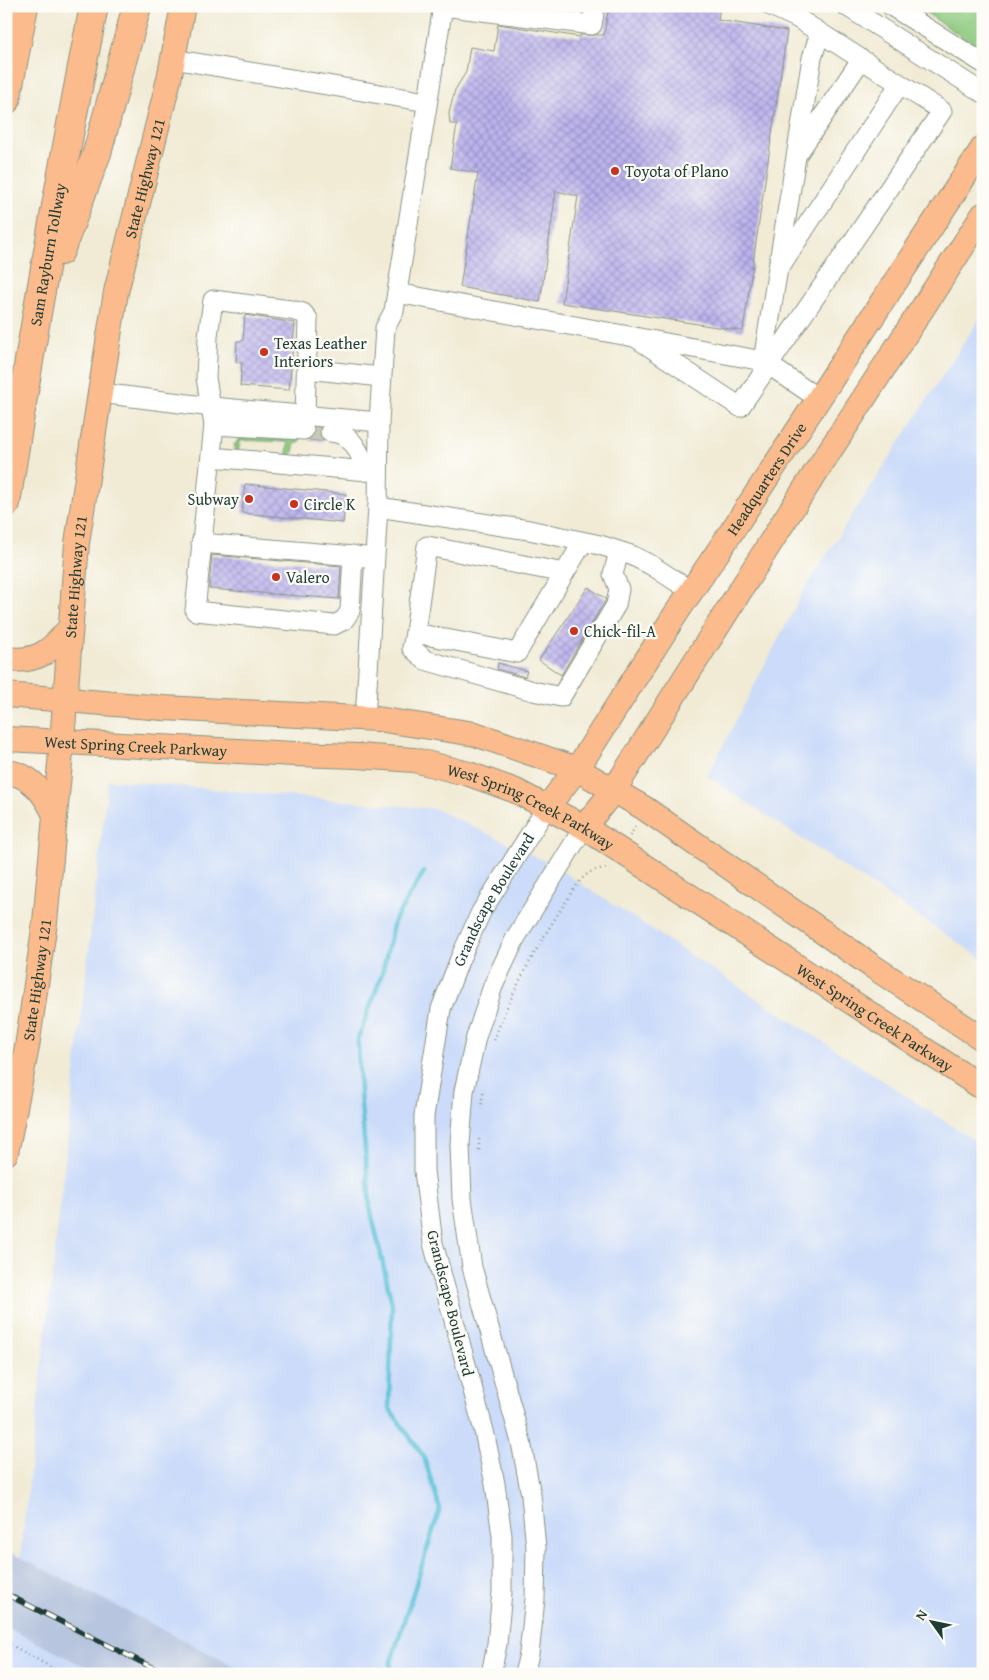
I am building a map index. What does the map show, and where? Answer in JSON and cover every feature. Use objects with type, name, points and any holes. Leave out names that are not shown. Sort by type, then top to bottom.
[{"type":"highway","points":[[6,100],[24,6]]},
{"type":"highway","name":"Sam Rayburn Tollway","points":[[6,503],[65,147],[94,6]]},
{"type":"highway","points":[[36,313],[97,153],[137,6]]},
{"type":"main road","name":"State Highway 121","points":[[6,1153],[27,1047],[45,922],[62,742],[77,543],[100,393],[116,292],[150,159],[183,6]]},
{"type":"main road","name":"Headquarters Drive","points":[[547,807],[577,769],[691,591],[983,148]]},
{"type":"main road","points":[[584,827],[614,790],[850,419],[983,215]]},
{"type":"main road","points":[[819,399],[850,419]]},
{"type":"main road","points":[[6,660],[19,661],[40,656],[55,646],[70,628]]},
{"type":"main road","points":[[6,695],[236,712],[365,719],[474,734],[577,769],[644,808],[864,960],[983,1039]]},
{"type":"main road","name":"West Spring Creek Parkway","points":[[6,738],[414,760],[470,774],[516,791],[584,827],[983,1088]]},
{"type":"main road","points":[[6,772],[16,773],[34,783],[49,802],[55,815]]},
{"type":"street","points":[[365,719],[378,507],[372,471],[379,422],[385,328],[394,311],[443,6],[592,25],[595,6]]},
{"type":"street","points":[[635,337],[740,407],[766,363],[942,112],[822,34],[796,18],[771,6]]},
{"type":"street","points":[[846,6],[983,93]]},
{"type":"street","points":[[891,6],[983,63]]},
{"type":"street","points":[[766,363],[777,271],[812,58],[817,42],[822,34]]},
{"type":"street","points":[[952,74],[966,53]]},
{"type":"street","points":[[173,59],[427,102]]},
{"type":"street","points":[[795,158],[861,60]]},
{"type":"street","points":[[777,271],[899,84]]},
{"type":"street","points":[[397,292],[766,363],[819,399]]},
{"type":"street","points":[[304,422],[308,319],[303,313],[290,310],[213,300],[208,336],[206,378],[213,416],[211,457],[195,611],[334,625],[344,620],[350,611],[353,555]]},
{"type":"street","points":[[306,369],[381,377]]},
{"type":"street","points":[[100,393],[213,416],[304,422],[379,422]]},
{"type":"street","points":[[330,432],[344,434],[350,439],[372,471]]},
{"type":"street","points":[[211,457],[372,471]]},
{"type":"street","points":[[378,507],[529,530],[583,542],[619,552],[651,566],[691,591]]},
{"type":"street","points":[[431,515],[412,648],[425,660],[533,692],[561,697],[616,605],[619,590],[613,574],[619,552]]},
{"type":"street","points":[[415,633],[517,653],[583,542]]},
{"type":"street","points":[[202,543],[375,558]]},
{"type":"street","points":[[427,546],[564,573]]},
{"type":"street","name":"Grandscape Boulevard","points":[[491,1674],[497,1644],[502,1592],[502,1536],[495,1484],[484,1431],[433,1244],[424,1171],[424,1116],[441,1010],[481,912],[547,807]]},
{"type":"street","name":"Grandscape Boulevard","points":[[524,1674],[529,1654],[535,1599],[536,1548],[531,1495],[521,1442],[472,1267],[462,1199],[460,1144],[464,1091],[476,1037],[493,986],[516,937],[584,827]]},
{"type":"street","points":[[437,1258],[470,1253]]},
{"type":"path","points":[[494,1042],[503,1016],[524,974],[557,916],[580,881],[590,872],[602,868],[613,868],[644,808]]},
{"type":"path","points":[[480,1118],[484,1084]]},
{"type":"path","points":[[478,1135],[478,1161]]},
{"type":"path","points":[[6,1642],[63,1674]]},
{"type":"shaded area","points":[[983,313],[983,959],[707,776],[804,590]]},
{"type":"shaded area","points":[[108,780],[436,809],[551,864],[983,1146],[983,1674],[7,1674]]},
{"type":"shaded area","points":[[6,1550],[250,1674],[100,1674],[6,1627]]},
{"type":"green space","points":[[916,6],[983,6],[983,51]]},
{"type":"green space","points":[[254,432],[300,435],[299,443],[295,443],[292,456],[287,456],[288,442],[241,440],[238,451],[235,450],[234,445],[238,440]]},
{"type":"building","name":"Toyota of Plano","points":[[609,6],[720,6],[718,20],[787,31],[743,331],[562,303],[578,196],[556,191],[540,302],[460,287],[478,173],[450,168],[457,124],[450,124],[449,113],[455,90],[466,72],[470,47],[494,51],[498,24],[580,37],[580,35],[604,35]]},
{"type":"building","name":"Texas Leather Interiors","points":[[245,315],[295,323],[289,390],[240,386],[242,363],[236,362],[237,341],[243,341]]},
{"type":"building","points":[[315,428],[320,428],[319,436],[324,441],[309,440],[314,436]]},
{"type":"building","name":"Circle K","points":[[245,484],[346,494],[343,523],[242,513]]},
{"type":"building","name":"Valero","points":[[212,555],[341,566],[339,599],[209,589]]},
{"type":"building","name":"Chick-fil-A","points":[[588,587],[606,599],[561,675],[539,660]]},
{"type":"building","points":[[498,663],[527,671],[525,677],[497,669]]},
{"type":"waterway","points":[[395,1674],[390,1665],[440,1509],[424,1457],[389,1408],[392,1304],[370,1207],[360,1093],[358,1039],[382,974],[394,921],[424,872]]},
{"type":"tunnel","points":[[304,430],[330,432]]},
{"type":"railway","points":[[6,1594],[165,1674]]},
{"type":"place","name":"Toyota of Plano","points":[[615,171]]},
{"type":"place","name":"Texas Leather Interiors","points":[[264,352]]},
{"type":"place","name":"Subway","points":[[249,499]]},
{"type":"place","name":"Circle K","points":[[294,504]]},
{"type":"place","name":"Valero","points":[[276,577]]},
{"type":"place","name":"Chick-fil-A","points":[[574,631]]}]
